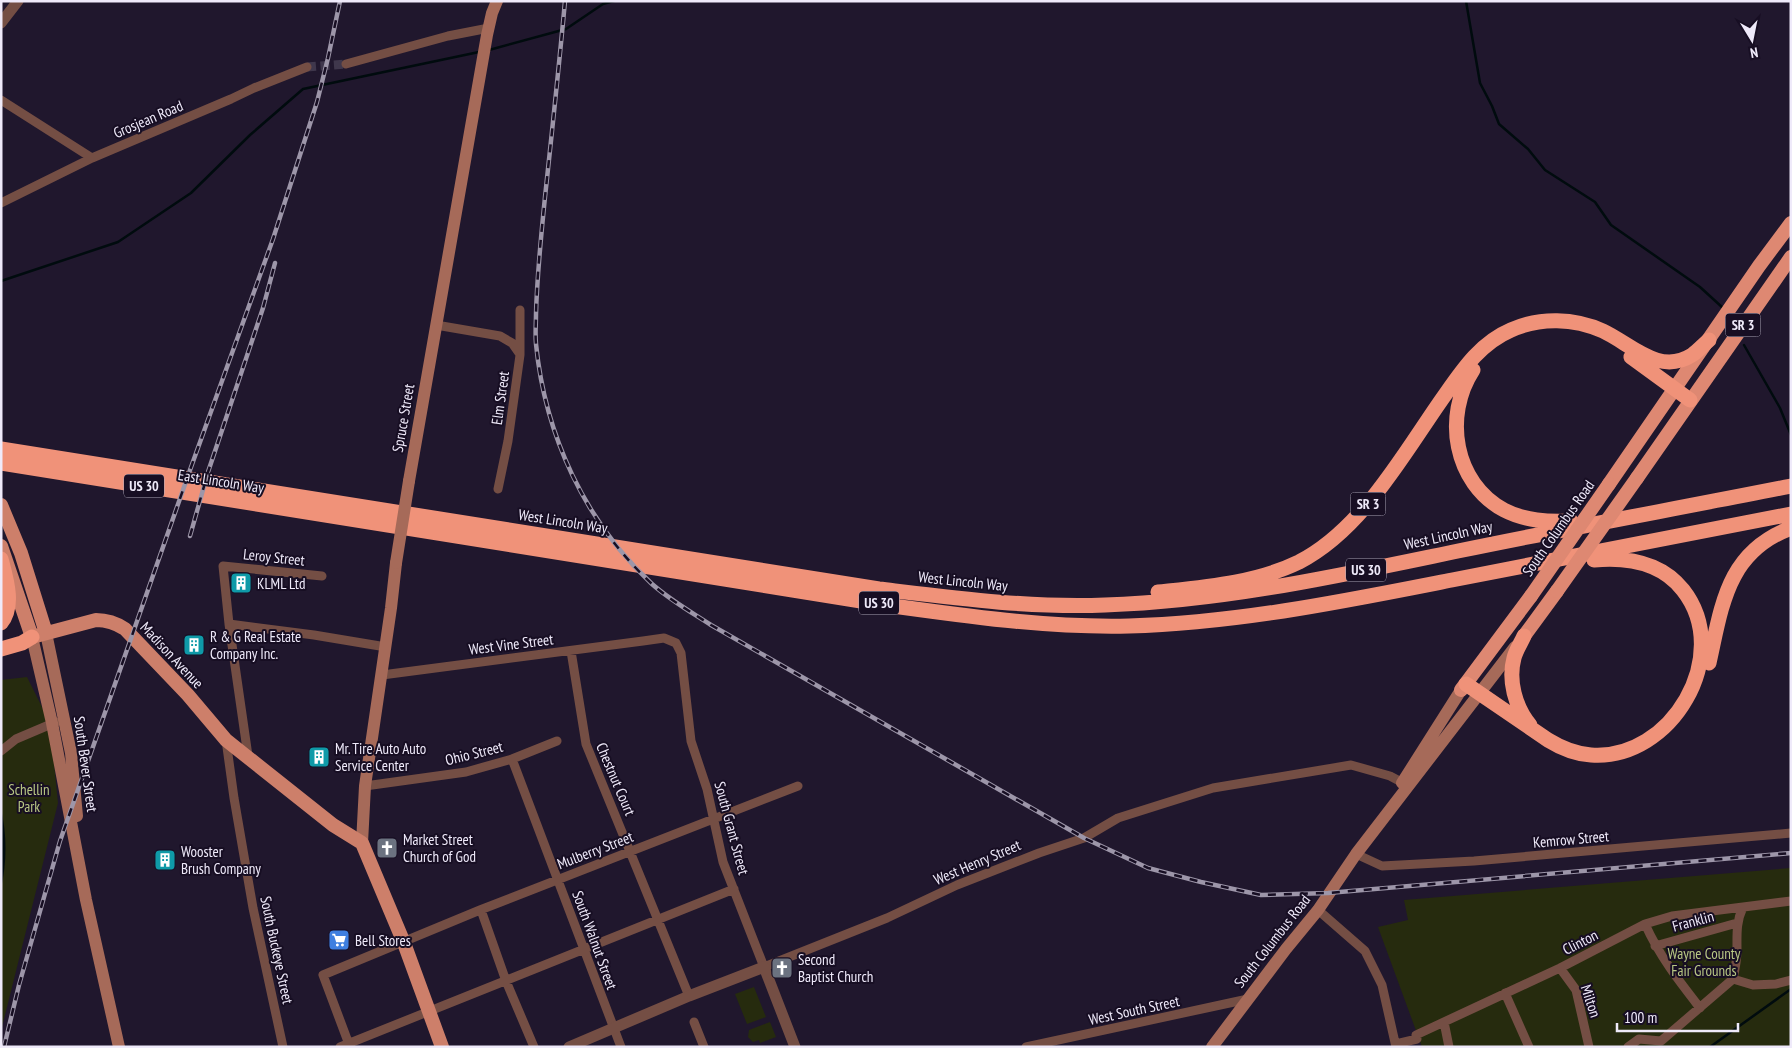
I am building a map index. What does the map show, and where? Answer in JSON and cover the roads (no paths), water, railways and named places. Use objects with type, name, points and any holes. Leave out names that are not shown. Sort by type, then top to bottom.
[{"type":"highway","name":"South Columbus Road","points":[[1464,687],[1531,596],[1759,266],[1791,223]]},
{"type":"highway","name":"South Columbus Road","points":[[1524,636],[1791,257]]},
{"type":"highway","name":"SR 3","points":[[951,598],[1041,600],[1099,598],[1198,588],[1243,580],[1282,569],[1298,562],[1332,540],[1359,514],[1465,368],[1485,345],[1499,335],[1522,325],[1536,322],[1576,322],[1601,330],[1645,357],[1673,362],[1693,355],[1709,340]]},
{"type":"highway","points":[[1692,396],[1617,348],[1591,334],[1561,329],[1531,331],[1516,336],[1495,348],[1484,357],[1468,378],[1462,391],[1456,414],[1456,436],[1459,450],[1470,478],[1490,500],[1503,509],[1532,520],[1570,522],[1746,489],[1784,487]]},
{"type":"highway","points":[[1645,357],[1677,386]]},
{"type":"highway","name":"West Lincoln Way","points":[[1,449],[869,587],[951,598],[1067,606],[1135,604],[1216,596],[1338,576],[1784,487]]},
{"type":"highway","name":"East Lincoln Way","points":[[1,463],[287,509]]},
{"type":"highway","points":[[1,470],[205,502],[287,509]]},
{"type":"highway","name":"West Lincoln Way","points":[[287,509],[877,603],[1016,622],[1105,626],[1239,618],[1363,597],[1791,514]]},
{"type":"highway","points":[[1478,696],[1552,752],[1577,761],[1595,763],[1615,761],[1650,747],[1683,719],[1690,711],[1700,692],[1722,603],[1736,571],[1761,544],[1772,536],[1791,528]]},
{"type":"highway","points":[[1,559],[7,584],[8,600],[7,611],[1,624]]},
{"type":"highway","name":"SR 3","points":[[1363,597],[1399,596],[1564,564],[1606,559],[1630,560],[1650,565],[1674,581],[1687,596],[1697,613],[1701,629],[1702,650],[1698,675],[1689,694],[1668,723],[1636,746],[1605,755],[1592,755],[1560,747],[1536,732],[1520,710],[1512,682],[1514,656],[1524,636]]},
{"type":"highway","points":[[1,640],[21,635],[39,635]]},
{"type":"highway","points":[[1,649],[22,643],[39,635]]},
{"type":"highway","points":[[1464,687],[1536,732]]},
{"type":"main road","name":"Spruce Street","points":[[362,843],[365,786],[409,481],[479,80],[492,13],[497,1]]},
{"type":"main road","points":[[1,505],[20,553],[39,635]]},
{"type":"main road","points":[[1,546],[39,635]]},
{"type":"main road","name":"Madison Avenue","points":[[39,635],[96,620],[104,620],[125,629],[188,695],[226,740],[333,825],[362,843]]},
{"type":"main road","name":"South Bever Street","points":[[39,635],[58,721],[71,753],[86,900],[119,1047]]},
{"type":"main road","name":"South Columbus Road","points":[[1405,784],[1478,696],[1524,636]]},
{"type":"main road","name":"South Columbus Road","points":[[1212,1047],[1318,910],[1405,784],[1464,687]]},
{"type":"main road","points":[[362,843],[404,943],[442,1047]]},
{"type":"street","points":[[1,23],[18,1]]},
{"type":"street","points":[[346,64],[448,36],[488,31]]},
{"type":"street","name":"Grosjean Road","points":[[1,202],[92,158],[254,88],[307,68]]},
{"type":"street","points":[[1,100],[92,158]]},
{"type":"street","name":"Elm Street","points":[[498,489],[508,442],[520,355],[520,310]]},
{"type":"street","points":[[436,326],[500,336],[512,342],[520,355]]},
{"type":"street","name":"Leroy Street","points":[[229,624],[223,566],[322,576]]},
{"type":"street","points":[[248,756],[229,624],[386,647]]},
{"type":"street","name":"South Grant Street","points":[[643,641],[664,638],[676,643],[681,653],[691,741],[707,789],[724,862],[794,1046]]},
{"type":"street","name":"West Vine Street","points":[[382,675],[643,641]]},
{"type":"street","name":"Chestnut Court","points":[[571,651],[586,744],[689,996]]},
{"type":"street","points":[[1,752],[16,739],[58,721]]},
{"type":"street","name":"South Buckeye Street","points":[[226,740],[253,908],[283,1047]]},
{"type":"street","name":"Ohio Street","points":[[365,786],[466,772],[512,759],[557,740]]},
{"type":"street","name":"South Walnut Street","points":[[512,759],[621,1047]]},
{"type":"street","name":"West Henry Street","points":[[569,1047],[689,996],[887,918],[973,878],[1084,838],[1118,818],[1181,797],[1213,788],[1351,765],[1390,776],[1405,784]]},
{"type":"street","name":"Mulberry Street","points":[[346,1046],[323,975],[481,910],[798,786]]},
{"type":"street","name":"Kemrow Street","points":[[1356,854],[1382,866],[1464,862],[1791,833]]},
{"type":"street","points":[[346,1046],[430,1010],[734,889]]},
{"type":"street","name":"Clinton","points":[[1396,1046],[1417,1039],[1416,1035],[1560,968],[1645,924],[1672,916],[1791,901]]},
{"type":"street","points":[[1628,1047],[1639,1038],[1661,1041],[1733,979],[1737,950],[1737,923],[1743,906]]},
{"type":"street","points":[[481,910],[506,981],[534,1047]]},
{"type":"street","points":[[1318,910],[1365,951],[1382,985],[1396,1046]]},
{"type":"street","name":"Franklin","points":[[1655,946],[1737,923]]},
{"type":"street","points":[[1645,924],[1668,968],[1700,1008]]},
{"type":"street","name":"Milton","points":[[1560,968],[1576,990],[1589,1047]]},
{"type":"street","points":[[1733,979],[1754,985],[1776,984],[1791,980]]},
{"type":"street","points":[[1505,993],[1529,1047]]},
{"type":"street","name":"West South Street","points":[[1026,1047],[1248,999]]},
{"type":"street","points":[[694,1022],[704,1047]]},
{"type":"street","points":[[1444,1022],[1449,1047]]},
{"type":"waterway","points":[[489,50],[566,29],[603,4],[614,1]]},
{"type":"waterway","points":[[1466,1],[1480,83],[1499,124],[1528,149],[1545,170],[1595,202],[1611,225],[1700,287],[1723,308]]},
{"type":"waterway","points":[[1,281],[118,242],[191,193],[250,135],[303,89],[479,52]]},
{"type":"waterway","points":[[1744,345],[1780,408],[1791,435]]},
{"type":"waterway","points":[[1710,1047],[1791,989]]},
{"type":"tunnel","points":[[307,67],[346,64]]},
{"type":"railway","points":[[4,1047],[19,985],[60,841],[273,239],[317,102],[340,1]]},
{"type":"railway","points":[[565,1],[537,285],[536,340],[541,378],[548,411],[559,444],[572,475],[588,505],[628,560],[652,584],[673,601],[711,625],[1084,838],[1148,868],[1201,882],[1261,895],[1328,893],[1791,853]]},
{"type":"railway","points":[[190,536],[208,472],[263,308],[275,263]]},
{"type":"place","name":"KLML Ltd","points":[[241,583]]},
{"type":"place","name":"R & G Real Estate Company Inc.","points":[[194,645]]},
{"type":"place","name":"Mr. Tire Auto Auto Service Center","points":[[319,757]]},
{"type":"place","name":"Market Street Church of God","points":[[387,848]]},
{"type":"place","name":"Wooster Brush Company","points":[[165,860]]},
{"type":"place","name":"Bell Stores","points":[[339,940]]},
{"type":"place","name":"Second Baptist Church","points":[[782,968]]},
{"type":"park label","name":"Schellin Park","points":[[29,798]]},
{"type":"park label","name":"Wayne County Fair Grounds","points":[[1704,962]]}]
